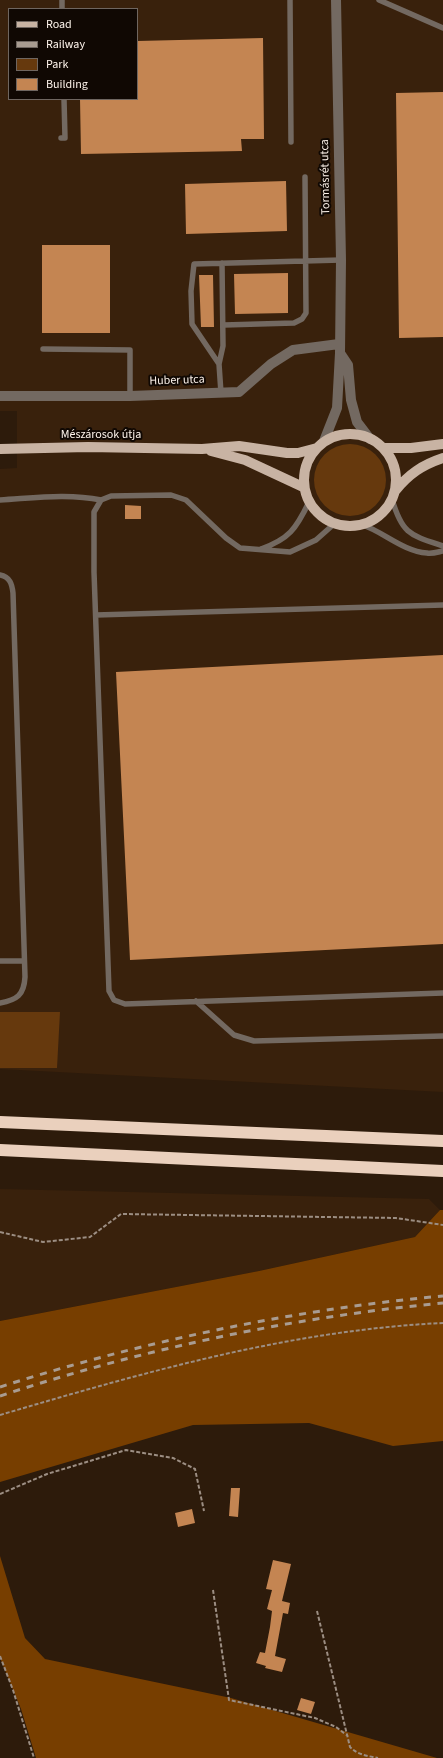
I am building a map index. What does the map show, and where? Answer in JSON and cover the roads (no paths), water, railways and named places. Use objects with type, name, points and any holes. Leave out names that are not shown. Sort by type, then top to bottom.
[{"type":"highway","points":[[0,1122],[443,1141]]},
{"type":"highway","points":[[0,1150],[443,1171]]},
{"type":"main road","name":"Mészárosok útja","points":[[0,449],[88,447],[202,449],[239,446],[287,453],[298,453],[333,437],[347,434],[361,435],[370,438],[383,448],[390,457],[395,468],[396,480],[394,495]]},
{"type":"main road","points":[[320,444],[306,466],[303,476],[303,487],[309,502],[319,516],[334,524],[348,527],[363,525],[380,515],[406,478],[418,468],[443,458]]},
{"type":"main road","points":[[383,448],[410,448],[443,444]]},
{"type":"main road","name":"Mészárosok útja","points":[[202,449],[245,460],[303,487]]},
{"type":"street","name":"Tormásrét utca","points":[[320,444],[337,408],[340,348],[341,260],[336,0]]},
{"type":"street","name":"Huber utca","points":[[0,396],[130,396],[239,392],[271,364],[293,350],[340,348]]},
{"type":"street","points":[[340,348],[348,365],[351,400],[357,422],[370,438]]},
{"type":"lane","points":[[290,0],[292,142]]},
{"type":"lane","points":[[379,0],[443,28]]},
{"type":"lane","points":[[61,138],[65,138],[64,100]]},
{"type":"lane","points":[[224,325],[294,323],[302,319],[306,313],[304,177]]},
{"type":"lane","points":[[220,364],[192,324],[191,291],[194,264],[341,260]]},
{"type":"lane","points":[[221,393],[220,364],[224,325],[222,263]]},
{"type":"lane","points":[[43,349],[130,350],[130,396]]},
{"type":"lane","points":[[0,500],[65,496],[83,496],[101,500],[111,496],[171,495],[186,500],[226,538],[240,548],[258,550],[290,552],[316,540],[334,524]]},
{"type":"lane","points":[[394,495],[397,516],[414,537],[443,546]]},
{"type":"lane","points":[[101,500],[94,512],[92,524],[109,991],[114,1000],[125,1004],[443,993]]},
{"type":"lane","points":[[258,550],[285,538],[301,519],[309,502]]},
{"type":"lane","points":[[363,525],[376,530],[386,538],[412,550],[428,553],[443,551]]},
{"type":"lane","points":[[0,575],[9,579],[14,593],[24,961],[24,988],[18,997],[10,1002],[0,1004]]},
{"type":"lane","points":[[96,616],[443,605]]},
{"type":"lane","points":[[0,961],[24,961]]},
{"type":"lane","points":[[196,1001],[234,1035],[254,1041],[443,1036]]},
{"type":"railway","points":[[0,1387],[108,1356],[219,1330],[331,1309],[443,1296]]},
{"type":"railway","points":[[0,1396],[108,1364],[219,1337],[331,1317],[443,1303]]}]
